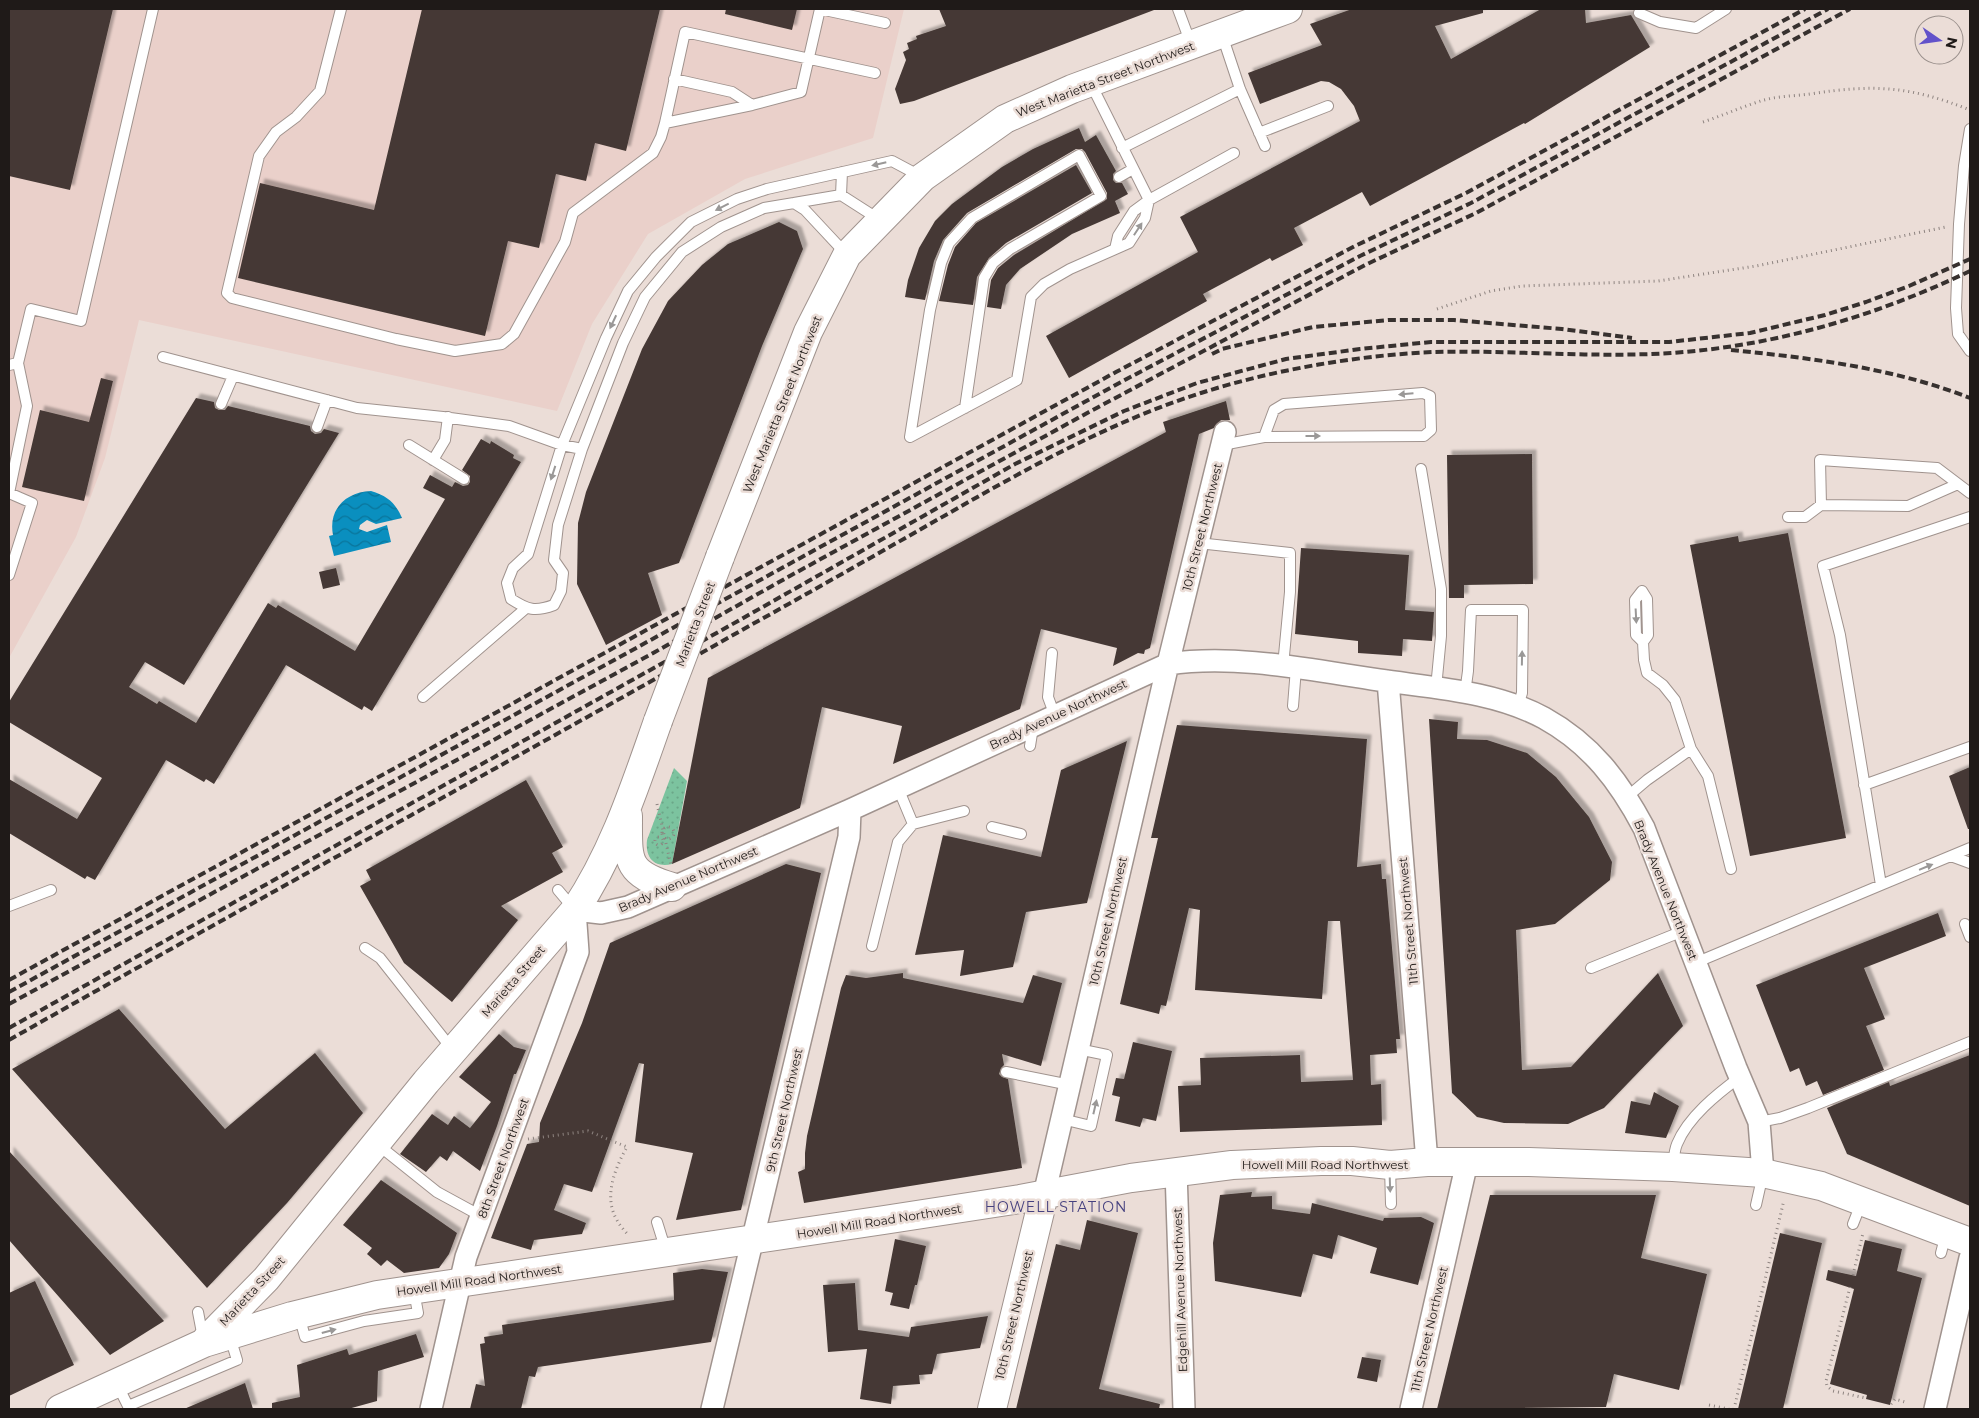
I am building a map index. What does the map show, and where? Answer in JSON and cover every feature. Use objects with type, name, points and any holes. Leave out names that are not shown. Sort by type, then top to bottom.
[{"type":"main road","name":"West Marietta Street Northwest","points":[[720,557],[808,332],[847,256],[923,177],[1005,118],[1090,83],[1288,9]]},
{"type":"main road","name":"Marietta Street","points":[[204,1343],[266,1280],[453,1050],[566,900],[591,886],[628,807],[658,721],[720,557]]},
{"type":"main road","points":[[628,807],[630,862],[639,872],[657,882],[672,877]]},
{"type":"main road","name":"Howell Mill Road Northwest","points":[[77,1406],[117,1383],[204,1343],[299,1314],[377,1295],[1044,1195],[1176,1171],[1232,1165],[1321,1161],[1352,1161],[1390,1165],[1427,1162],[1467,1162],[1673,1167],[1763,1173],[1821,1186],[1858,1212],[1952,1243]]},
{"type":"main road","name":"10th Street Northwest","points":[[992,1409],[1044,1195]]},
{"type":"street","name":"10th Street Northwest","points":[[1044,1195],[1168,664],[1224,439]]},
{"type":"street","name":"Brady Avenue Northwest","points":[[566,900],[601,913],[628,907],[672,877],[850,810],[898,788],[1032,736],[1055,716],[1168,664],[1193,661],[1289,667],[1465,693],[1518,706],[1559,727],[1588,749],[1607,769],[1628,797],[1644,828],[1759,1122],[1763,1173]]},
{"type":"street","name":"11th Street Northwest","points":[[1388,681],[1427,1162]]},
{"type":"street","name":"9th Street Northwest","points":[[712,1409],[715,1376],[753,1240],[849,837],[850,810]]},
{"type":"street","name":"8th Street Northwest","points":[[432,1409],[466,1257],[578,952],[566,900]]},
{"type":"street","name":"11th Street Northwest","points":[[1411,1409],[1467,1162]]},
{"type":"street","name":"Edgehill Avenue Northwest","points":[[1176,1171],[1184,1409]]},
{"type":"street","points":[[1936,1409],[1970,1258]]},
{"type":"lane","points":[[9,575],[32,503],[9,493],[27,406],[13,364],[32,309],[82,321],[153,9]]},
{"type":"lane","points":[[340,9],[320,91],[296,117],[276,132],[259,156],[227,293],[232,298],[396,339],[455,350],[502,344],[514,334],[565,242],[573,213],[653,153],[665,123],[685,32],[875,73]]},
{"type":"lane","points":[[665,123],[752,106],[801,92],[820,9],[885,23]]},
{"type":"lane","points":[[1178,9],[1191,45]]},
{"type":"lane","points":[[1639,13],[1660,22],[1696,28],[1726,9]]},
{"type":"lane","points":[[1222,33],[1240,89],[1265,146]]},
{"type":"lane","points":[[674,78],[732,92],[752,106]]},
{"type":"lane","points":[[1090,83],[1150,200]]},
{"type":"lane","points":[[1122,148],[1240,89]]},
{"type":"lane","points":[[1260,134],[1328,106]]},
{"type":"lane","points":[[1970,129],[1958,224],[1956,308],[1958,334],[1970,351]]},
{"type":"lane","points":[[964,408],[984,278],[993,263],[1010,249],[1101,196],[1079,155],[972,218],[950,242],[941,263],[930,310],[910,437],[1017,380],[1031,297],[1044,284],[1070,269],[1115,249],[1118,236],[1134,211],[1234,152]]},
{"type":"lane","points":[[881,221],[841,195],[764,208],[721,227],[682,252],[645,297],[623,343],[582,449],[558,525],[554,560],[563,573],[561,591],[554,605],[541,610],[526,609],[511,599],[507,583],[513,568],[528,554],[562,445],[606,338],[628,291],[656,257],[691,222],[737,199],[767,190],[892,161],[923,177]]},
{"type":"lane","points":[[1119,177],[1134,169]]},
{"type":"lane","points":[[841,195],[842,172]]},
{"type":"lane","points":[[794,203],[805,210],[847,256]]},
{"type":"lane","points":[[163,357],[357,408],[448,417],[508,426],[562,445],[582,449]]},
{"type":"lane","points":[[221,404],[233,376]]},
{"type":"lane","points":[[1224,439],[1264,436],[1424,436],[1431,430],[1430,396],[1423,393],[1284,404],[1274,410],[1264,436]]},
{"type":"lane","points":[[316,427],[328,400]]},
{"type":"lane","points":[[433,460],[445,440],[448,417]]},
{"type":"lane","points":[[409,445],[464,479]]},
{"type":"lane","points":[[1821,505],[1820,460],[1937,468],[1970,493]]},
{"type":"lane","points":[[1421,469],[1441,589],[1441,636],[1436,688]]},
{"type":"lane","points":[[1788,517],[1806,517],[1821,505],[1908,506],[1958,484]]},
{"type":"lane","points":[[1881,885],[1840,635],[1823,566],[1970,517]]},
{"type":"lane","points":[[1198,543],[1290,553],[1289,667],[1293,706]]},
{"type":"lane","points":[[423,697],[526,609]]},
{"type":"lane","points":[[1465,693],[1471,610],[1523,610],[1522,693],[1518,706]]},
{"type":"lane","points":[[1643,642],[1647,673],[1663,685],[1675,700],[1691,749],[1708,776],[1731,868]]},
{"type":"lane","points":[[1052,653],[1048,697],[1055,716]]},
{"type":"lane","points":[[1864,785],[1970,747]]},
{"type":"lane","points":[[1628,797],[1647,780],[1691,749]]},
{"type":"lane","points":[[898,788],[913,824]]},
{"type":"lane","points":[[872,946],[898,842],[913,824],[964,811]]},
{"type":"lane","points":[[992,827],[1021,834]]},
{"type":"lane","points":[[1696,963],[1970,848]]},
{"type":"lane","points":[[1951,856],[1970,863]]},
{"type":"lane","points":[[9,906],[52,890]]},
{"type":"lane","points":[[1965,924],[1970,937]]},
{"type":"lane","points":[[1591,968],[1683,931]]},
{"type":"lane","points":[[365,948],[380,958],[453,1050]]},
{"type":"lane","points":[[1759,1122],[1780,1118],[1808,1108],[1970,1042]]},
{"type":"lane","points":[[1062,1119],[1091,1126],[1107,1055],[1078,1049]]},
{"type":"lane","points":[[1006,1072],[1070,1085]]},
{"type":"lane","points":[[1673,1167],[1674,1151],[1682,1134],[1708,1102],[1740,1077]]},
{"type":"lane","points":[[376,1143],[436,1192],[481,1216]]},
{"type":"lane","points":[[1390,1165],[1391,1204]]},
{"type":"lane","points":[[1756,1205],[1763,1173]]},
{"type":"lane","points":[[657,1222],[666,1252]]},
{"type":"lane","points":[[198,1312],[204,1343]]},
{"type":"lane","points":[[117,1383],[128,1406],[237,1360],[229,1334]]},
{"type":"path","points":[[1703,122],[1765,100],[1842,89],[1871,88],[1915,92],[1945,100],[1970,110]]},
{"type":"path","points":[[1437,309],[1491,292],[1522,286],[1658,281],[1756,266],[1958,224]]},
{"type":"path","points":[[657,804],[672,877]]},
{"type":"path","points":[[663,829],[668,826],[673,830],[671,838],[663,838]]},
{"type":"path","points":[[524,1139],[588,1131],[628,1147],[613,1177],[612,1207],[617,1220],[631,1238]]},
{"type":"path","points":[[1734,1409],[1785,1199]]},
{"type":"path","points":[[1853,1275],[1863,1232]]},
{"type":"path","points":[[1850,1288],[1826,1381],[1827,1386],[1834,1391],[1866,1398]]},
{"type":"path","points":[[1891,1404],[1895,1399],[1905,1402]]},
{"type":"path","points":[[1709,1404],[1729,1409]]},
{"type":"shaded area","points":[[9,9],[904,9],[873,138],[745,179],[648,234],[592,324],[557,411],[139,320],[105,458],[76,537],[9,658]]},
{"type":"green space","points":[[674,768],[687,781],[672,864],[666,865],[656,863],[649,857],[647,840]]},
{"type":"water","points":[[371,491],[390,500],[402,518],[376,524],[367,520],[360,525],[359,529],[367,532],[387,525],[391,542],[334,556],[329,536],[333,535],[333,517],[336,510],[354,495]]},
{"type":"building","points":[[9,9],[113,9],[70,190],[9,176]]},
{"type":"building","points":[[422,9],[660,9],[626,151],[595,143],[586,181],[556,174],[539,248],[508,241],[485,336],[238,278],[260,183],[374,210]]},
{"type":"building","points":[[726,9],[797,9],[792,30],[725,14]]},
{"type":"building","points":[[939,9],[1154,10],[914,101],[900,104],[895,89],[906,60],[903,52],[909,49],[907,43],[917,39],[916,36],[946,26]]},
{"type":"building","points":[[1352,9],[1483,9],[1483,13],[1435,26],[1451,59],[1541,9],[1585,9],[1586,23],[1631,15],[1650,47],[1525,124],[1370,206],[1362,192],[1294,228],[1303,245],[1272,261],[1270,258],[1203,294],[1207,301],[1069,378],[1046,336],[1198,252],[1180,217],[1360,121],[1354,106],[1341,89],[1329,82],[1321,81],[1260,104],[1248,73],[1322,45],[1310,24]]},
{"type":"building","points":[[1079,128],[1085,142],[1096,135],[1116,171],[1113,174],[1113,180],[1116,183],[1122,183],[1128,194],[1115,201],[1120,213],[1072,234],[1020,269],[1006,285],[1001,309],[987,307],[991,280],[998,268],[1014,255],[1107,199],[1107,193],[1085,152],[1082,149],[1076,149],[967,213],[943,240],[934,261],[925,300],[905,297],[908,280],[919,248],[935,221],[952,204],[1002,167],[1033,149]]},
{"type":"building","points":[[1076,165],[1092,193],[1006,243],[989,258],[977,277],[973,305],[939,301],[948,265],[955,247],[976,223]]},
{"type":"building","points":[[779,222],[797,231],[803,249],[762,346],[679,563],[648,573],[662,615],[606,645],[577,584],[578,523],[586,492],[642,349],[668,301],[702,265],[728,244]]},
{"type":"building","points":[[101,378],[113,381],[84,501],[22,487],[40,410],[89,422]]},
{"type":"building","points":[[196,398],[214,402],[215,408],[219,410],[225,410],[228,406],[310,426],[311,431],[315,434],[321,433],[324,429],[339,433],[184,685],[145,662],[129,687],[157,704],[159,701],[196,723],[268,603],[276,608],[278,605],[355,651],[445,499],[423,488],[430,475],[452,487],[455,482],[463,486],[468,485],[470,476],[462,470],[481,439],[490,444],[491,441],[514,455],[513,458],[521,462],[372,711],[364,706],[362,710],[286,665],[214,784],[206,779],[204,782],[166,760],[95,880],[87,876],[85,879],[9,833],[9,779],[77,819],[102,778],[9,722],[9,702]]},
{"type":"building","points":[[1226,401],[1230,420],[1221,420],[1214,428],[1199,434],[1150,648],[1145,650],[1144,654],[1138,653],[1113,666],[1117,648],[1041,629],[1020,709],[893,764],[902,726],[822,707],[800,808],[672,864],[708,678],[1166,432],[1163,422]]},
{"type":"building","points":[[1532,454],[1533,584],[1464,585],[1464,598],[1449,598],[1447,455]]},
{"type":"building","points":[[1788,533],[1846,838],[1750,856],[1690,545],[1738,536],[1739,542]]},
{"type":"building","points":[[1301,548],[1409,555],[1405,610],[1434,612],[1432,641],[1403,639],[1402,656],[1358,653],[1358,641],[1295,634]]},
{"type":"building","points":[[336,568],[340,585],[323,589],[319,572]]},
{"type":"building","points":[[1429,719],[1458,722],[1457,739],[1487,740],[1527,753],[1556,777],[1589,817],[1612,862],[1610,880],[1555,924],[1516,930],[1522,1070],[1571,1067],[1658,973],[1683,1026],[1604,1108],[1568,1124],[1504,1123],[1477,1117],[1452,1093]]},
{"type":"building","points":[[1177,725],[1367,739],[1357,867],[1381,864],[1382,879],[1386,879],[1400,1039],[1396,1039],[1397,1053],[1370,1055],[1371,1085],[1381,1084],[1382,1125],[1180,1132],[1178,1086],[1201,1085],[1200,1058],[1300,1055],[1301,1082],[1353,1080],[1340,921],[1328,921],[1322,999],[1195,990],[1200,910],[1189,908],[1166,1006],[1161,1005],[1159,1014],[1120,1004],[1158,838],[1151,838]]},
{"type":"building","points":[[1127,741],[1087,903],[1026,912],[1013,967],[960,976],[964,950],[915,955],[943,835],[1041,857],[1061,770]]},
{"type":"building","points":[[1970,767],[1970,829],[1968,829],[1949,776]]},
{"type":"building","points":[[526,780],[563,847],[552,853],[563,872],[501,906],[518,920],[452,1002],[404,963],[360,886],[371,880],[366,870]]},
{"type":"building","points":[[786,864],[821,873],[741,1210],[676,1220],[693,1153],[635,1142],[644,1064],[639,1063],[592,1192],[564,1184],[554,1210],[586,1223],[582,1234],[534,1240],[531,1250],[491,1238],[527,1144],[539,1142],[540,1123],[582,1023],[610,943]]},
{"type":"building","points":[[1938,913],[1946,936],[1864,968],[1885,1019],[1866,1026],[1884,1070],[1823,1095],[1817,1081],[1806,1086],[1799,1068],[1790,1072],[1756,985]]},
{"type":"building","points":[[903,973],[903,978],[1023,1003],[1033,975],[1062,983],[1041,1066],[1002,1054],[1004,1065],[999,1074],[1008,1079],[1022,1168],[804,1203],[798,1172],[805,1169],[807,1136],[841,988],[846,975],[866,978]]},
{"type":"building","points":[[119,1009],[225,1129],[315,1053],[363,1113],[287,1203],[207,1288],[12,1069]]},
{"type":"building","points":[[499,1034],[514,1047],[526,1050],[516,1074],[514,1074],[480,1171],[453,1151],[447,1161],[440,1156],[426,1172],[400,1154],[432,1114],[448,1125],[454,1116],[470,1128],[491,1102],[459,1077]]},
{"type":"building","points":[[1133,1042],[1172,1051],[1156,1121],[1143,1118],[1140,1127],[1115,1121],[1120,1097],[1112,1095],[1116,1078],[1124,1079]]},
{"type":"building","points":[[1970,1055],[1970,1206],[1847,1154],[1827,1108],[1889,1082],[1890,1086]]},
{"type":"building","points":[[1654,1092],[1679,1106],[1666,1138],[1625,1133],[1631,1101],[1650,1105]]},
{"type":"building","points":[[9,1151],[164,1321],[110,1355],[9,1240]]},
{"type":"building","points":[[381,1180],[457,1233],[449,1254],[439,1268],[404,1273],[387,1260],[381,1266],[367,1254],[372,1248],[343,1225]]},
{"type":"building","points":[[1252,1192],[1251,1197],[1272,1196],[1272,1209],[1310,1214],[1312,1203],[1383,1221],[1384,1218],[1421,1217],[1434,1223],[1418,1285],[1370,1273],[1377,1248],[1338,1235],[1332,1259],[1313,1254],[1301,1297],[1215,1281],[1213,1243],[1220,1195]]},
{"type":"building","points":[[1490,1195],[1656,1195],[1641,1258],[1707,1274],[1679,1390],[1614,1374],[1606,1407],[1437,1409]]},
{"type":"building","points":[[1087,1220],[1138,1233],[1099,1389],[1160,1404],[1159,1409],[1016,1409],[1056,1244],[1080,1250]]},
{"type":"building","points":[[1780,1233],[1822,1243],[1783,1409],[1738,1409]]},
{"type":"building","points":[[895,1239],[926,1246],[909,1309],[890,1305],[893,1293],[885,1291]]},
{"type":"building","points":[[1865,1240],[1902,1249],[1897,1271],[1922,1278],[1890,1405],[1866,1399],[1867,1395],[1830,1384],[1854,1289],[1826,1280],[1828,1270],[1856,1276]]},
{"type":"building","points":[[702,1269],[728,1272],[711,1342],[538,1367],[535,1377],[529,1376],[521,1409],[470,1409],[476,1384],[485,1386],[480,1344],[485,1343],[484,1337],[503,1334],[502,1325],[674,1300],[673,1273]]},
{"type":"building","points":[[35,1281],[74,1365],[9,1396],[9,1293]]},
{"type":"building","points":[[855,1283],[858,1330],[909,1337],[911,1327],[988,1316],[980,1348],[937,1354],[932,1374],[919,1375],[920,1384],[893,1386],[891,1404],[860,1399],[867,1349],[828,1352],[823,1285]]},
{"type":"building","points":[[416,1334],[424,1357],[378,1371],[377,1401],[348,1409],[272,1409],[272,1403],[300,1397],[297,1365],[347,1349],[349,1355]]},
{"type":"building","points":[[1362,1357],[1381,1360],[1377,1382],[1357,1378]]},
{"type":"building","points":[[245,1383],[253,1409],[184,1409]]},
{"type":"railway","points":[[9,980],[1116,372],[1355,246],[1466,193],[1805,9]]},
{"type":"railway","points":[[9,992],[1121,382],[1360,256],[1471,203],[1828,9]]},
{"type":"railway","points":[[9,1004],[655,652],[1089,412],[1365,265],[1476,213],[1850,9]]},
{"type":"railway","points":[[9,1028],[1015,464],[1124,411],[1197,383],[1286,359],[1360,349],[1431,342],[1669,342],[1750,333],[1825,315],[1866,302],[1909,286],[1970,259]]},
{"type":"railway","points":[[9,1040],[1016,475],[1076,444],[1138,416],[1201,393],[1257,377],[1316,365],[1376,356],[1434,352],[1641,354],[1671,353],[1748,344],[1787,336],[1862,315],[1898,302],[1970,271]]},
{"type":"railway","points":[[1212,354],[1222,349],[1313,327],[1389,320],[1454,320],[1562,329],[1632,338]]},
{"type":"railway","points":[[1731,350],[1822,361],[1882,372],[1912,379],[1970,398]]},
{"type":"district","name":"HOWELL STATION","points":[[1056,1207]]}]
